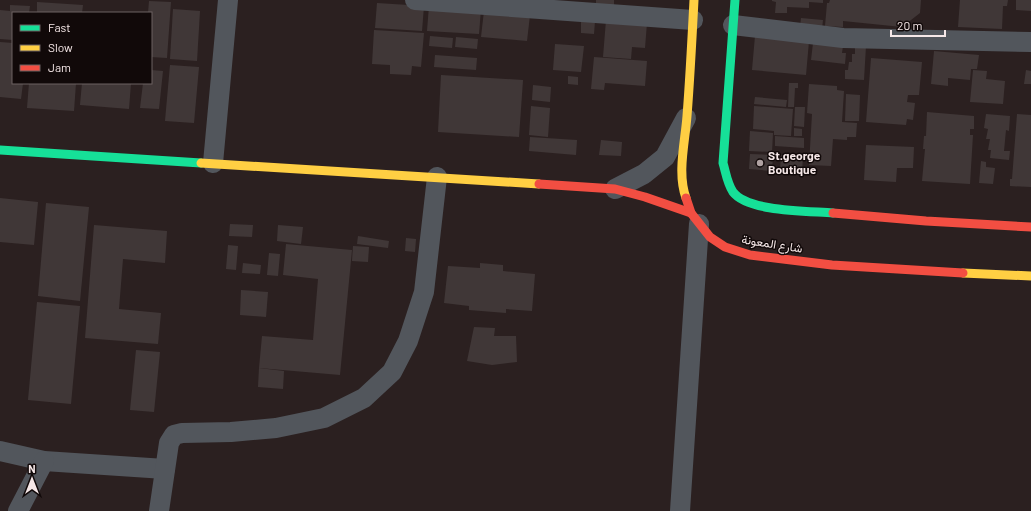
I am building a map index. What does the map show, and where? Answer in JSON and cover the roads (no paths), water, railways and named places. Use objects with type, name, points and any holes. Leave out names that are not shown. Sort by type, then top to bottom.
[{"type":"main road","name":"شارع المعونة","points":[[694,0],[682,187],[695,219],[710,237],[725,247],[750,256],[832,265],[1031,276]]},
{"type":"main road","points":[[735,0],[723,163],[729,187],[736,196],[749,204],[770,208],[1031,227]]},
{"type":"main road","points":[[0,150],[615,189],[644,197],[695,219]]},
{"type":"street","points":[[213,163],[228,0]]},
{"type":"street","points":[[416,0],[693,20]]},
{"type":"street","points":[[733,25],[843,38],[1031,42]]},
{"type":"street","points":[[615,189],[644,174],[665,157],[687,116]]},
{"type":"street","points":[[159,511],[169,443],[174,435],[182,433],[230,432],[276,428],[324,418],[364,398],[392,372],[408,341],[424,292],[437,177]]},
{"type":"street","points":[[680,511],[695,219]]},
{"type":"street","points":[[0,451],[44,461],[165,469]]},
{"type":"street","points":[[18,511],[44,461]]},
{"type":"place","name":"St.george Boutique","points":[[760,163]]}]
